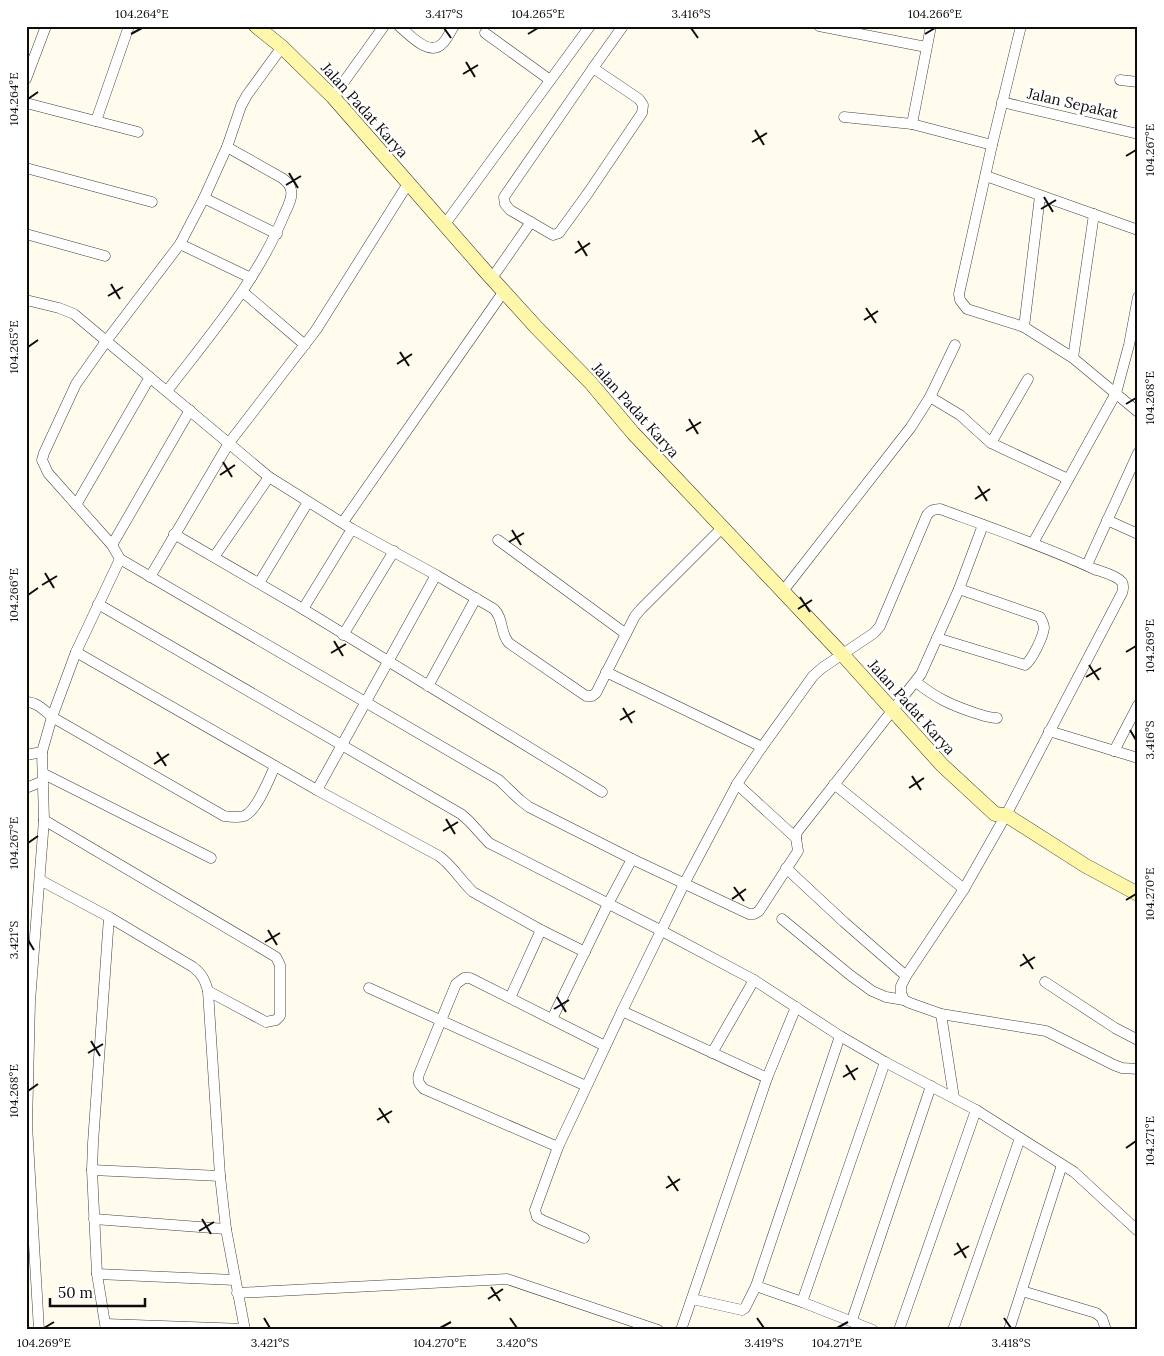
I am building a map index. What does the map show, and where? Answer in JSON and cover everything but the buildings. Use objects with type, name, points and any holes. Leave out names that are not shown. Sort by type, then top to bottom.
[{"type":"street","points":[[26,79],[46,26]]},
{"type":"street","points":[[96,122],[129,26]]},
{"type":"street","name":"Jalan Padat Karya","points":[[256,26],[282,47],[333,97],[492,278],[590,382],[633,433],[842,654],[942,765],[1001,814],[1086,866],[1138,894]]},
{"type":"street","points":[[333,97],[384,26]]},
{"type":"street","points":[[400,26],[431,49],[443,44],[454,26]]},
{"type":"street","points":[[445,224],[590,26]]},
{"type":"street","points":[[593,68],[639,99],[643,105],[642,112],[588,193],[559,233],[554,236],[506,206],[504,202],[506,193],[593,68],[623,26]]},
{"type":"street","points":[[819,26],[926,47]]},
{"type":"street","points":[[912,124],[926,47],[932,26]]},
{"type":"street","points":[[1021,26],[992,145],[959,294],[960,300],[967,309],[1024,327],[1073,358],[1138,412]]},
{"type":"street","points":[[485,34],[550,80]]},
{"type":"street","points":[[282,47],[244,101],[228,147],[180,244],[76,384],[42,460],[48,473],[112,545],[120,559],[499,780],[529,807],[684,884],[749,914],[754,914],[758,911],[798,851],[797,832],[921,674],[959,589],[983,525]]},
{"type":"street","points":[[1120,80],[1138,82]]},
{"type":"street","name":"Jalan Sepakat","points":[[1002,102],[1138,134]]},
{"type":"street","points":[[26,103],[138,132]]},
{"type":"street","points":[[844,117],[912,124],[992,145]]},
{"type":"street","points":[[167,390],[243,292],[277,234],[291,199],[291,190],[287,182],[228,147]]},
{"type":"street","points":[[26,168],[152,202]]},
{"type":"street","points":[[986,176],[1138,230]]},
{"type":"street","points":[[150,577],[229,443],[305,346],[409,182]]},
{"type":"street","points":[[1024,327],[1040,196]]},
{"type":"street","points":[[204,198],[277,234]]},
{"type":"street","points":[[1073,358],[1094,214]]},
{"type":"street","points":[[492,278],[531,222]]},
{"type":"street","points":[[26,234],[105,256]]},
{"type":"street","points":[[180,244],[251,278]]},
{"type":"street","points":[[343,522],[504,291]]},
{"type":"street","points":[[243,292],[305,346]]},
{"type":"street","points":[[1033,543],[1116,393],[1133,346],[1138,296]]},
{"type":"street","points":[[26,300],[59,308],[74,314],[269,477],[352,529],[476,598],[498,613],[505,639],[509,643],[586,696],[592,696],[596,693],[635,616],[723,528]]},
{"type":"street","points":[[783,591],[911,427],[930,397],[955,345]]},
{"type":"street","points":[[76,505],[150,376]]},
{"type":"street","points":[[991,443],[1028,379]]},
{"type":"street","points":[[930,397],[960,415],[991,443],[1068,478]]},
{"type":"street","points":[[112,545],[190,410]]},
{"type":"street","points":[[1086,565],[1107,520],[1133,473],[1138,453]]},
{"type":"street","points":[[214,557],[269,477]]},
{"type":"street","points":[[259,583],[308,502]]},
{"type":"street","points":[[584,1238],[542,1220],[537,1217],[534,1211],[558,1147],[660,930],[737,784],[814,676],[842,654],[874,633],[880,626],[930,511],[940,509],[1033,543],[1086,565],[1117,579],[1124,588],[1049,731],[1001,814],[964,889],[906,976],[901,986],[904,1000]]},
{"type":"street","points":[[1107,520],[1138,534]]},
{"type":"street","points":[[303,609],[352,529]]},
{"type":"street","points":[[174,534],[303,609],[602,792]]},
{"type":"street","points":[[498,540],[626,634]]},
{"type":"street","points":[[343,635],[394,551]]},
{"type":"street","points":[[40,1330],[30,1218],[27,1058],[28,1002],[44,820],[42,752],[52,717],[76,652],[120,559]]},
{"type":"street","points":[[316,790],[436,575]]},
{"type":"street","points":[[938,638],[1025,664],[1031,659],[1042,634],[1044,627],[1040,617],[959,589]]},
{"type":"street","points":[[428,686],[476,598]]},
{"type":"street","points":[[98,604],[461,814],[489,843],[754,980],[840,1036],[976,1110],[1082,1178],[1138,1231]]},
{"type":"street","points":[[76,652],[316,790],[440,856],[473,892],[585,952]]},
{"type":"street","points":[[606,672],[762,747]]},
{"type":"street","points":[[916,682],[953,706],[990,718],[997,718]]},
{"type":"street","points":[[26,702],[39,706],[52,717],[224,816],[233,818],[245,816],[254,809],[275,766]]},
{"type":"street","points":[[1114,750],[1138,705]]},
{"type":"street","points":[[1049,731],[1138,758]]},
{"type":"street","points":[[26,755],[42,752]]},
{"type":"street","points":[[26,788],[44,778]]},
{"type":"street","points":[[44,778],[211,858]]},
{"type":"street","points":[[737,784],[796,838]]},
{"type":"street","points":[[834,784],[964,889]]},
{"type":"street","points":[[44,820],[276,957],[280,964],[280,1016],[276,1020],[266,1022],[208,991]]},
{"type":"street","points":[[552,1019],[632,859]]},
{"type":"street","points":[[786,868],[906,976]]},
{"type":"street","points":[[40,880],[108,917],[193,967],[201,974],[208,991],[220,1176],[226,1230],[245,1329],[106,1327],[97,1274],[92,1170],[108,917]]},
{"type":"street","points":[[782,918],[850,975],[872,991],[886,997],[904,1000],[941,1014],[1046,1031],[1114,1065],[1138,1070]]},
{"type":"street","points":[[510,998],[541,930]]},
{"type":"street","points":[[558,1147],[424,1089],[420,1085],[419,1074],[456,984],[464,978],[470,978],[605,1046]]},
{"type":"street","points":[[712,1052],[754,980]]},
{"type":"street","points":[[1044,982],[1115,1028],[1138,1040]]},
{"type":"street","points":[[369,988],[586,1086]]},
{"type":"street","points":[[681,1330],[767,1078],[796,1007]]},
{"type":"street","points":[[622,1011],[767,1078]]},
{"type":"street","points":[[941,1014],[954,1098]]},
{"type":"street","points":[[692,1299],[742,1310],[756,1286],[840,1036]]},
{"type":"street","points":[[802,1302],[885,1062]]},
{"type":"street","points":[[852,1320],[931,1086]]},
{"type":"street","points":[[899,1330],[976,1110]]},
{"type":"street","points":[[953,1330],[1020,1138]]},
{"type":"street","points":[[1009,1330],[1062,1165]]},
{"type":"street","points":[[92,1170],[220,1176]]},
{"type":"street","points":[[94,1219],[226,1230]]},
{"type":"street","points":[[97,1274],[235,1280]]},
{"type":"street","points":[[238,1293],[507,1279],[658,1330]]},
{"type":"street","points":[[756,1286],[852,1320],[873,1330]]},
{"type":"street","points":[[1022,1291],[1096,1314],[1102,1318],[1106,1330]]}]
